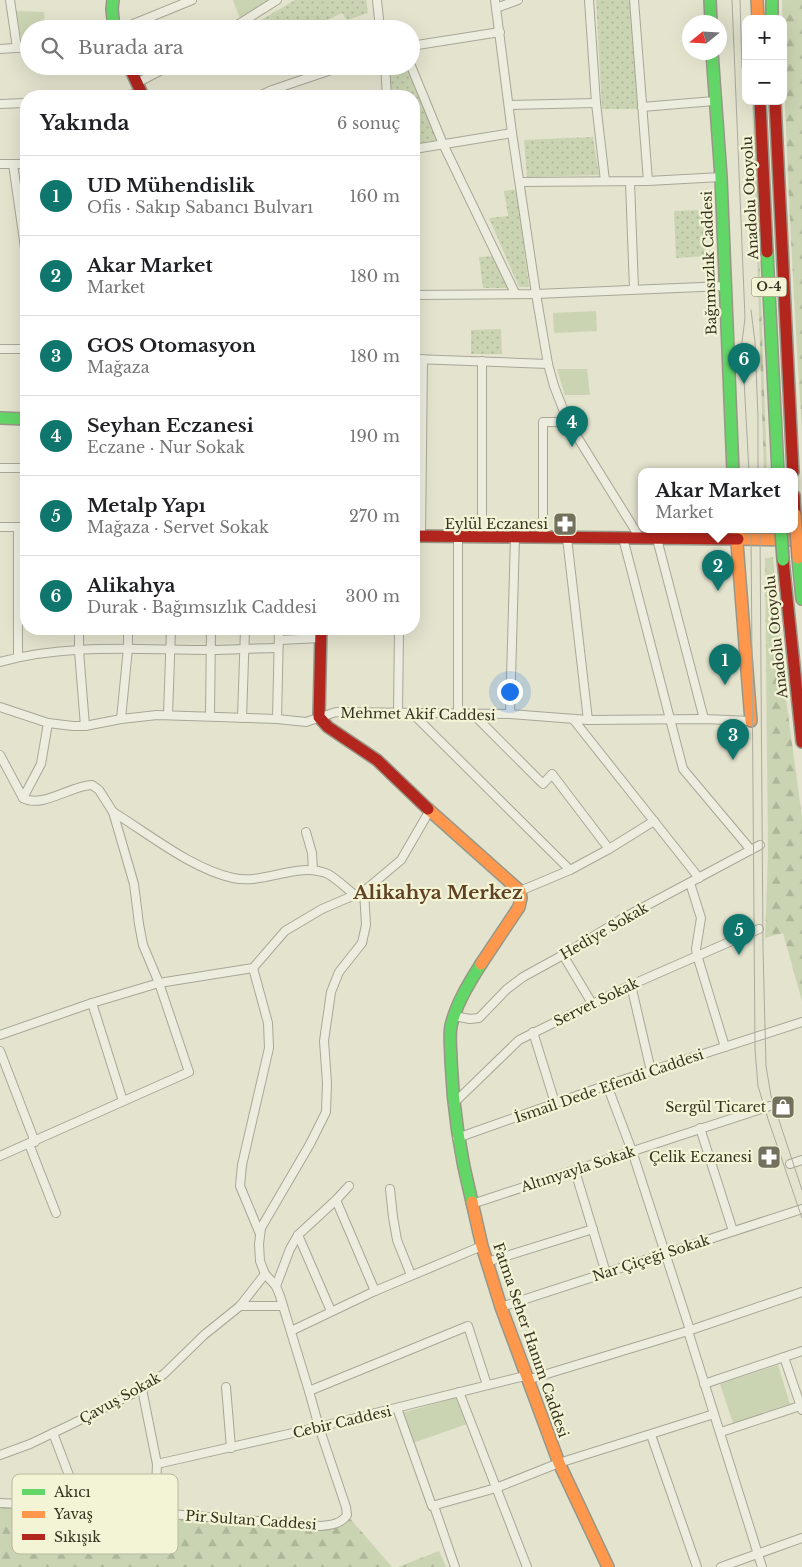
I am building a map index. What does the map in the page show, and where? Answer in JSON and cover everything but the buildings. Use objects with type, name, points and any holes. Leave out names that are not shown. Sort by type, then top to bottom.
[{"type":"main road","points":[[113,0],[113,20]]},
{"type":"main road","points":[[710,0],[711,15]]},
{"type":"main road","points":[[757,0],[758,15]]},
{"type":"main road","points":[[772,0],[772,15]]},
{"type":"main road","name":"Bağımsızlık Caddesi","points":[[712,60],[721,177],[733,468]]},
{"type":"main road","points":[[133,75],[141,90]]},
{"type":"main road","name":"Anadolu Otoyolu","points":[[760,105],[778,468]]},
{"type":"main road","name":"O-4","points":[[775,105],[793,468]]},
{"type":"main road","points":[[0,418],[20,419]]},
{"type":"main road","name":"Anadolu Otoyolu","points":[[781,533],[802,742]]},
{"type":"main road","points":[[796,533],[802,599]]},
{"type":"main road","points":[[420,536],[657,539],[736,534],[802,540]]},
{"type":"main road","points":[[736,534],[752,721]]},
{"type":"main road","points":[[321,635],[319,717],[328,727],[377,760],[520,891]]},
{"type":"main road","name":"Fatma Seher Hanım Caddesi","points":[[520,891],[519,907],[479,967],[457,1006],[454,1016],[451,1042],[453,1104],[457,1138],[482,1246],[501,1307],[559,1463],[608,1567]]},
{"type":"street","points":[[10,0],[16,48]]},
{"type":"street","points":[[143,20],[192,0]]},
{"type":"street","points":[[245,20],[277,0]]},
{"type":"street","points":[[377,0],[379,20]]},
{"type":"street","points":[[518,0],[496,4],[512,133],[548,364],[568,422],[640,538]]},
{"type":"street","points":[[589,0],[596,103],[605,181]]},
{"type":"street","points":[[634,0],[648,181]]},
{"type":"street","points":[[420,45],[500,32]]},
{"type":"street","points":[[0,49],[20,48]]},
{"type":"street","points":[[142,90],[159,75]]},
{"type":"street","points":[[280,90],[319,75]]},
{"type":"street","points":[[386,75],[387,90]]},
{"type":"street","points":[[415,75],[443,144],[515,293]]},
{"type":"street","points":[[642,107],[714,101]]},
{"type":"street","points":[[509,105],[596,103]]},
{"type":"street","points":[[0,104],[20,104]]},
{"type":"street","points":[[420,148],[512,133]]},
{"type":"street","points":[[0,164],[20,164]]},
{"type":"street","points":[[13,164],[20,212]]},
{"type":"street","points":[[520,182],[630,182],[721,177]]},
{"type":"street","points":[[630,182],[634,290]]},
{"type":"street","points":[[420,295],[536,294],[724,286]]},
{"type":"street","points":[[0,349],[20,349]]},
{"type":"street","points":[[420,448],[422,359],[548,364]]},
{"type":"street","points":[[482,361],[482,537]]},
{"type":"street","points":[[543,538],[543,422],[568,422]]},
{"type":"street","points":[[0,468],[20,468]]},
{"type":"street","points":[[0,527],[20,527]]},
{"type":"street","points":[[458,537],[458,714]]},
{"type":"street","points":[[510,714],[515,537]]},
{"type":"street","points":[[567,538],[588,720]]},
{"type":"street","points":[[623,538],[682,769],[752,850]]},
{"type":"street","points":[[657,539],[704,719]]},
{"type":"street","points":[[18,657],[20,592]]},
{"type":"street","points":[[79,635],[84,726]]},
{"type":"street","points":[[121,719],[128,635]]},
{"type":"street","points":[[168,716],[170,635]]},
{"type":"street","points":[[210,716],[211,635]]},
{"type":"street","points":[[242,718],[245,635]]},
{"type":"street","points":[[277,719],[279,635]]},
{"type":"street","points":[[0,662],[18,657],[128,648],[211,650],[244,648],[278,644],[313,635]]},
{"type":"street","points":[[398,635],[398,712]]},
{"type":"street","name":"Mehmet Akif Caddesi","points":[[0,707],[48,724],[72,726],[84,726],[157,715],[277,719],[306,722],[336,712],[510,714],[588,720],[704,719],[752,721]]},
{"type":"street","points":[[412,712],[570,870]]},
{"type":"street","points":[[473,714],[542,784],[552,774],[609,849]]},
{"type":"street","points":[[574,719],[699,878]]},
{"type":"street","points":[[23,798],[41,764],[48,724]]},
{"type":"street","points":[[0,755],[23,798],[26,800],[37,801],[92,785],[99,790],[113,812],[134,884],[140,935],[159,983],[189,1072],[0,1156]]},
{"type":"street","points":[[0,1035],[92,1003],[159,983],[253,968],[285,931],[322,909],[364,891],[401,860],[430,810]]},
{"type":"street","points":[[113,812],[199,867],[235,878],[258,878],[313,870],[329,875],[355,895]]},
{"type":"street","points":[[520,891],[570,870],[654,822]]},
{"type":"street","points":[[306,832],[312,854],[313,870]]},
{"type":"street","name":"Hediye Sokak","points":[[454,1016],[470,1019],[479,1018],[514,983],[625,917],[760,846]]},
{"type":"street","points":[[690,883],[701,918],[696,949],[697,955],[725,1047]]},
{"type":"street","points":[[319,1427],[292,1331],[276,1286],[265,1274],[260,1261],[260,1234],[261,1228],[310,1144],[326,1112],[328,1083],[324,1041],[332,992],[339,972],[362,943],[366,924],[364,891]]},
{"type":"street","name":"Servet Sokak","points":[[453,1104],[513,1045],[533,1032],[631,985],[759,929]]},
{"type":"street","points":[[563,955],[592,1005]]},
{"type":"street","points":[[253,968],[268,1023],[269,1048],[242,1165],[240,1186],[260,1234]]},
{"type":"street","points":[[631,985],[651,1071]]},
{"type":"street","points":[[92,1003],[123,1101]]},
{"type":"street","name":"İsmail Dede Efendi Caddesi","points":[[457,1138],[607,1085],[802,1022]]},
{"type":"street","points":[[533,1032],[554,1103]]},
{"type":"street","points":[[0,1051],[56,1213]]},
{"type":"street","points":[[607,1085],[632,1152],[665,1254],[762,1567]]},
{"type":"street","name":"Altınyayla Sokak","points":[[472,1204],[770,1106]]},
{"type":"street","points":[[700,1128],[733,1231]]},
{"type":"street","points":[[790,1164],[802,1160]]},
{"type":"street","points":[[575,1170],[606,1273]]},
{"type":"street","points":[[276,1286],[290,1249],[298,1235],[349,1186]]},
{"type":"street","points":[[390,1189],[397,1240],[411,1275]]},
{"type":"street","points":[[336,1200],[375,1291]]},
{"type":"street","name":"Nar Çiçeği Sokak","points":[[501,1307],[802,1209]]},
{"type":"street","points":[[487,1262],[593,1229]]},
{"type":"street","points":[[298,1235],[331,1311]]},
{"type":"street","points":[[292,1331],[375,1291],[482,1246]]},
{"type":"street","name":"Çavuş Sokak","points":[[0,1454],[30,1444],[142,1389],[164,1374],[204,1335],[240,1306],[265,1274]]},
{"type":"street","name":"Cebir Caddesi","points":[[157,1464],[319,1427],[487,1385],[526,1378],[689,1330],[802,1292]]},
{"type":"street","points":[[240,1306],[283,1306]]},
{"type":"street","points":[[309,1390],[468,1326],[487,1385]]},
{"type":"street","points":[[704,1384],[802,1351]]},
{"type":"street","points":[[721,1432],[801,1408],[784,1357]]},
{"type":"street","points":[[226,1387],[231,1448]]},
{"type":"street","points":[[142,1389],[157,1464],[157,1474]]},
{"type":"street","points":[[459,1392],[527,1567]]},
{"type":"street","points":[[397,1408],[455,1567]]},
{"type":"street","points":[[433,1506],[496,1488],[559,1463],[714,1414]]},
{"type":"street","name":"Pir Sultan Caddesi","points":[[178,1515],[321,1526],[343,1521],[347,1515],[346,1507],[319,1427]]},
{"type":"street","points":[[53,1433],[69,1474]]},
{"type":"street","points":[[651,1435],[697,1567]]},
{"type":"street","points":[[720,1567],[802,1538]]},
{"type":"green space","points":[[233,0],[269,0],[240,19]]},
{"type":"green space","points":[[295,0],[366,0],[368,13],[347,20],[342,13],[328,20],[261,20]]},
{"type":"green space","points":[[596,0],[631,0],[638,109],[602,109]]},
{"type":"green space","points":[[782,0],[802,0],[802,432],[785,107],[787,105],[787,15],[782,15]]},
{"type":"green space","points":[[16,11],[44,12],[44,20],[20,20],[20,32]]},
{"type":"green space","points":[[390,75],[411,75],[417,90],[391,90]]},
{"type":"green space","points":[[420,97],[438,140],[420,143]]},
{"type":"green space","points":[[752,105],[754,105],[767,468],[764,468]]},
{"type":"green space","points":[[593,137],[599,175],[527,177],[524,140]]},
{"type":"green space","points":[[517,189],[529,287],[519,287],[489,218],[508,216],[504,191]]},
{"type":"green space","points":[[703,210],[705,256],[676,258],[674,211]]},
{"type":"green space","points":[[494,256],[508,288],[483,288],[479,257]]},
{"type":"green space","points":[[596,311],[597,331],[554,333],[553,313]]},
{"type":"green space","points":[[501,329],[502,354],[471,354],[471,330]]},
{"type":"green space","points":[[557,369],[587,369],[590,395],[565,395]]},
{"type":"green space","points":[[773,557],[784,684],[802,817],[802,1001],[783,933],[765,938],[768,855],[765,558]]},
{"type":"green space","points":[[778,1365],[790,1404],[733,1423],[720,1384]]},
{"type":"green space","points":[[458,1397],[467,1424],[413,1443],[402,1413]]},
{"type":"green space","points":[[0,1503],[12,1504],[12,1554],[178,1554],[178,1516],[321,1526],[347,1515],[392,1567],[0,1567]]},
{"type":"green space","points":[[439,1551],[446,1567],[398,1567]]},
{"type":"tram line","points":[[732,0],[745,318],[742,342],[749,468]]},
{"type":"tram line","points":[[740,0],[742,68]]},
{"type":"tram line","points":[[751,310],[755,342],[758,468]]},
{"type":"tram line","points":[[751,533],[755,1049],[758,1086],[802,1218]]},
{"type":"tram line","points":[[760,533],[763,948],[766,1066],[771,1096],[802,1190]]},
{"type":"traffic: fast","points":[[113,0],[113,20]]},
{"type":"traffic: fast","points":[[710,0],[711,15]]},
{"type":"traffic: fast","points":[[772,0],[772,15]]},
{"type":"traffic: fast","points":[[713,60],[721,177],[733,468]]},
{"type":"traffic: fast","points":[[767,252],[778,468]]},
{"type":"traffic: fast","points":[[0,418],[20,419]]},
{"type":"traffic: fast","points":[[781,533],[783,560]]},
{"type":"traffic: fast","points":[[798,558],[802,599]]},
{"type":"traffic: fast","points":[[472,1202],[455,1114],[450,1035],[453,1018],[481,964]]},
{"type":"traffic: slow","points":[[757,0],[758,15]]},
{"type":"traffic: slow","points":[[736,533],[751,721]]},
{"type":"traffic: slow","points":[[796,533],[798,558]]},
{"type":"traffic: slow","points":[[738,539],[802,540]]},
{"type":"traffic: slow","points":[[428,809],[520,891],[519,907],[481,964]]},
{"type":"traffic: slow","points":[[472,1202],[482,1246],[501,1307],[559,1463],[608,1567]]},
{"type":"traffic: jam","points":[[133,75],[140,90]]},
{"type":"traffic: jam","points":[[760,105],[767,252]]},
{"type":"traffic: jam","points":[[775,105],[793,468]]},
{"type":"traffic: jam","points":[[420,536],[738,539]]},
{"type":"traffic: jam","points":[[783,560],[802,742]]},
{"type":"traffic: jam","points":[[321,635],[319,717],[328,727],[377,760],[428,809]]},
{"type":"place","name":"Alikahya","points":[[744,384]]},
{"type":"place","name":"Seyhan Eczanesi","points":[[572,447]]},
{"type":"place","name":"Eylül Eczanesi","points":[[565,524]]},
{"type":"place","name":"Akar Market","points":[[718,591]]},
{"type":"place","name":"UD Mühendislik","points":[[725,685]]},
{"type":"place","name":"GOS Otomasyon","points":[[733,760]]},
{"type":"place","name":"Metalp Yapı","points":[[739,955]]},
{"type":"place","name":"Sergül Ticaret","points":[[783,1107]]},
{"type":"place","name":"Çelik Eczanesi","points":[[769,1157]]},
{"type":"district","name":"Alikahya Merkez","points":[[438,892]]}]
